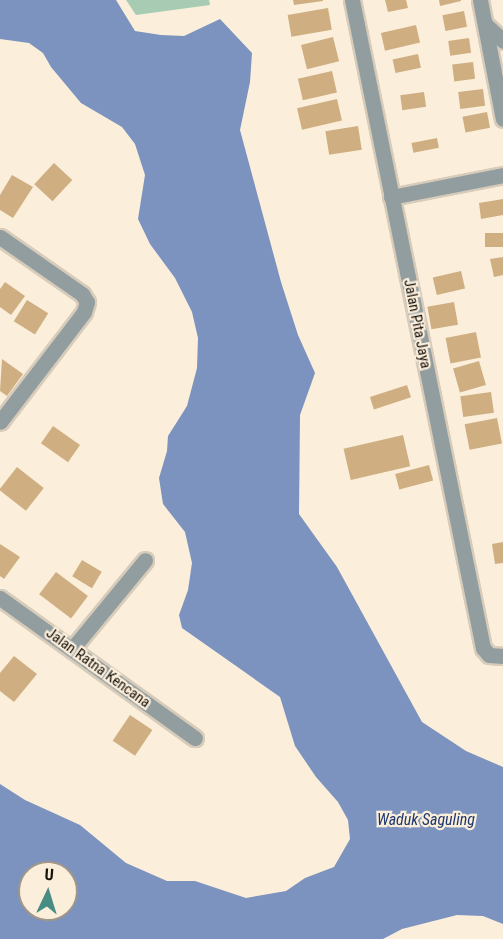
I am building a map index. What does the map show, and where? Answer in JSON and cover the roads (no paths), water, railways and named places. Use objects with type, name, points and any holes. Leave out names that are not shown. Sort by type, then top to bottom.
[{"type":"street","name":"Jalan Pita Jaya","points":[[352,0],[483,648],[489,655],[503,656]]},
{"type":"street","points":[[480,0],[503,118]]},
{"type":"street","points":[[485,24],[503,41]]},
{"type":"street","points":[[391,197],[503,175]]},
{"type":"street","points":[[0,237],[82,294],[87,302],[84,312],[0,422]]},
{"type":"street","points":[[72,649],[145,560]]},
{"type":"street","name":"Jalan Ratna Kencana","points":[[0,598],[195,738]]},
{"type":"water","name":"Waduk Saguling","points":[[0,0],[116,0],[135,31],[161,35],[184,36],[220,19],[252,53],[250,82],[240,130],[281,282],[298,335],[315,373],[300,415],[299,514],[337,567],[422,722],[466,751],[503,767],[503,924],[483,916],[457,915],[402,929],[383,939],[0,939],[0,784],[25,800],[80,825],[126,863],[167,881],[195,881],[246,898],[286,891],[305,878],[334,867],[350,839],[348,820],[338,802],[316,777],[295,746],[280,697],[182,628],[179,615],[188,590],[192,563],[185,532],[163,504],[159,478],[167,451],[168,436],[187,406],[197,368],[198,338],[192,312],[175,278],[150,244],[138,219],[145,175],[135,144],[122,127],[81,103],[51,67],[43,53],[29,43],[0,39]]}]
